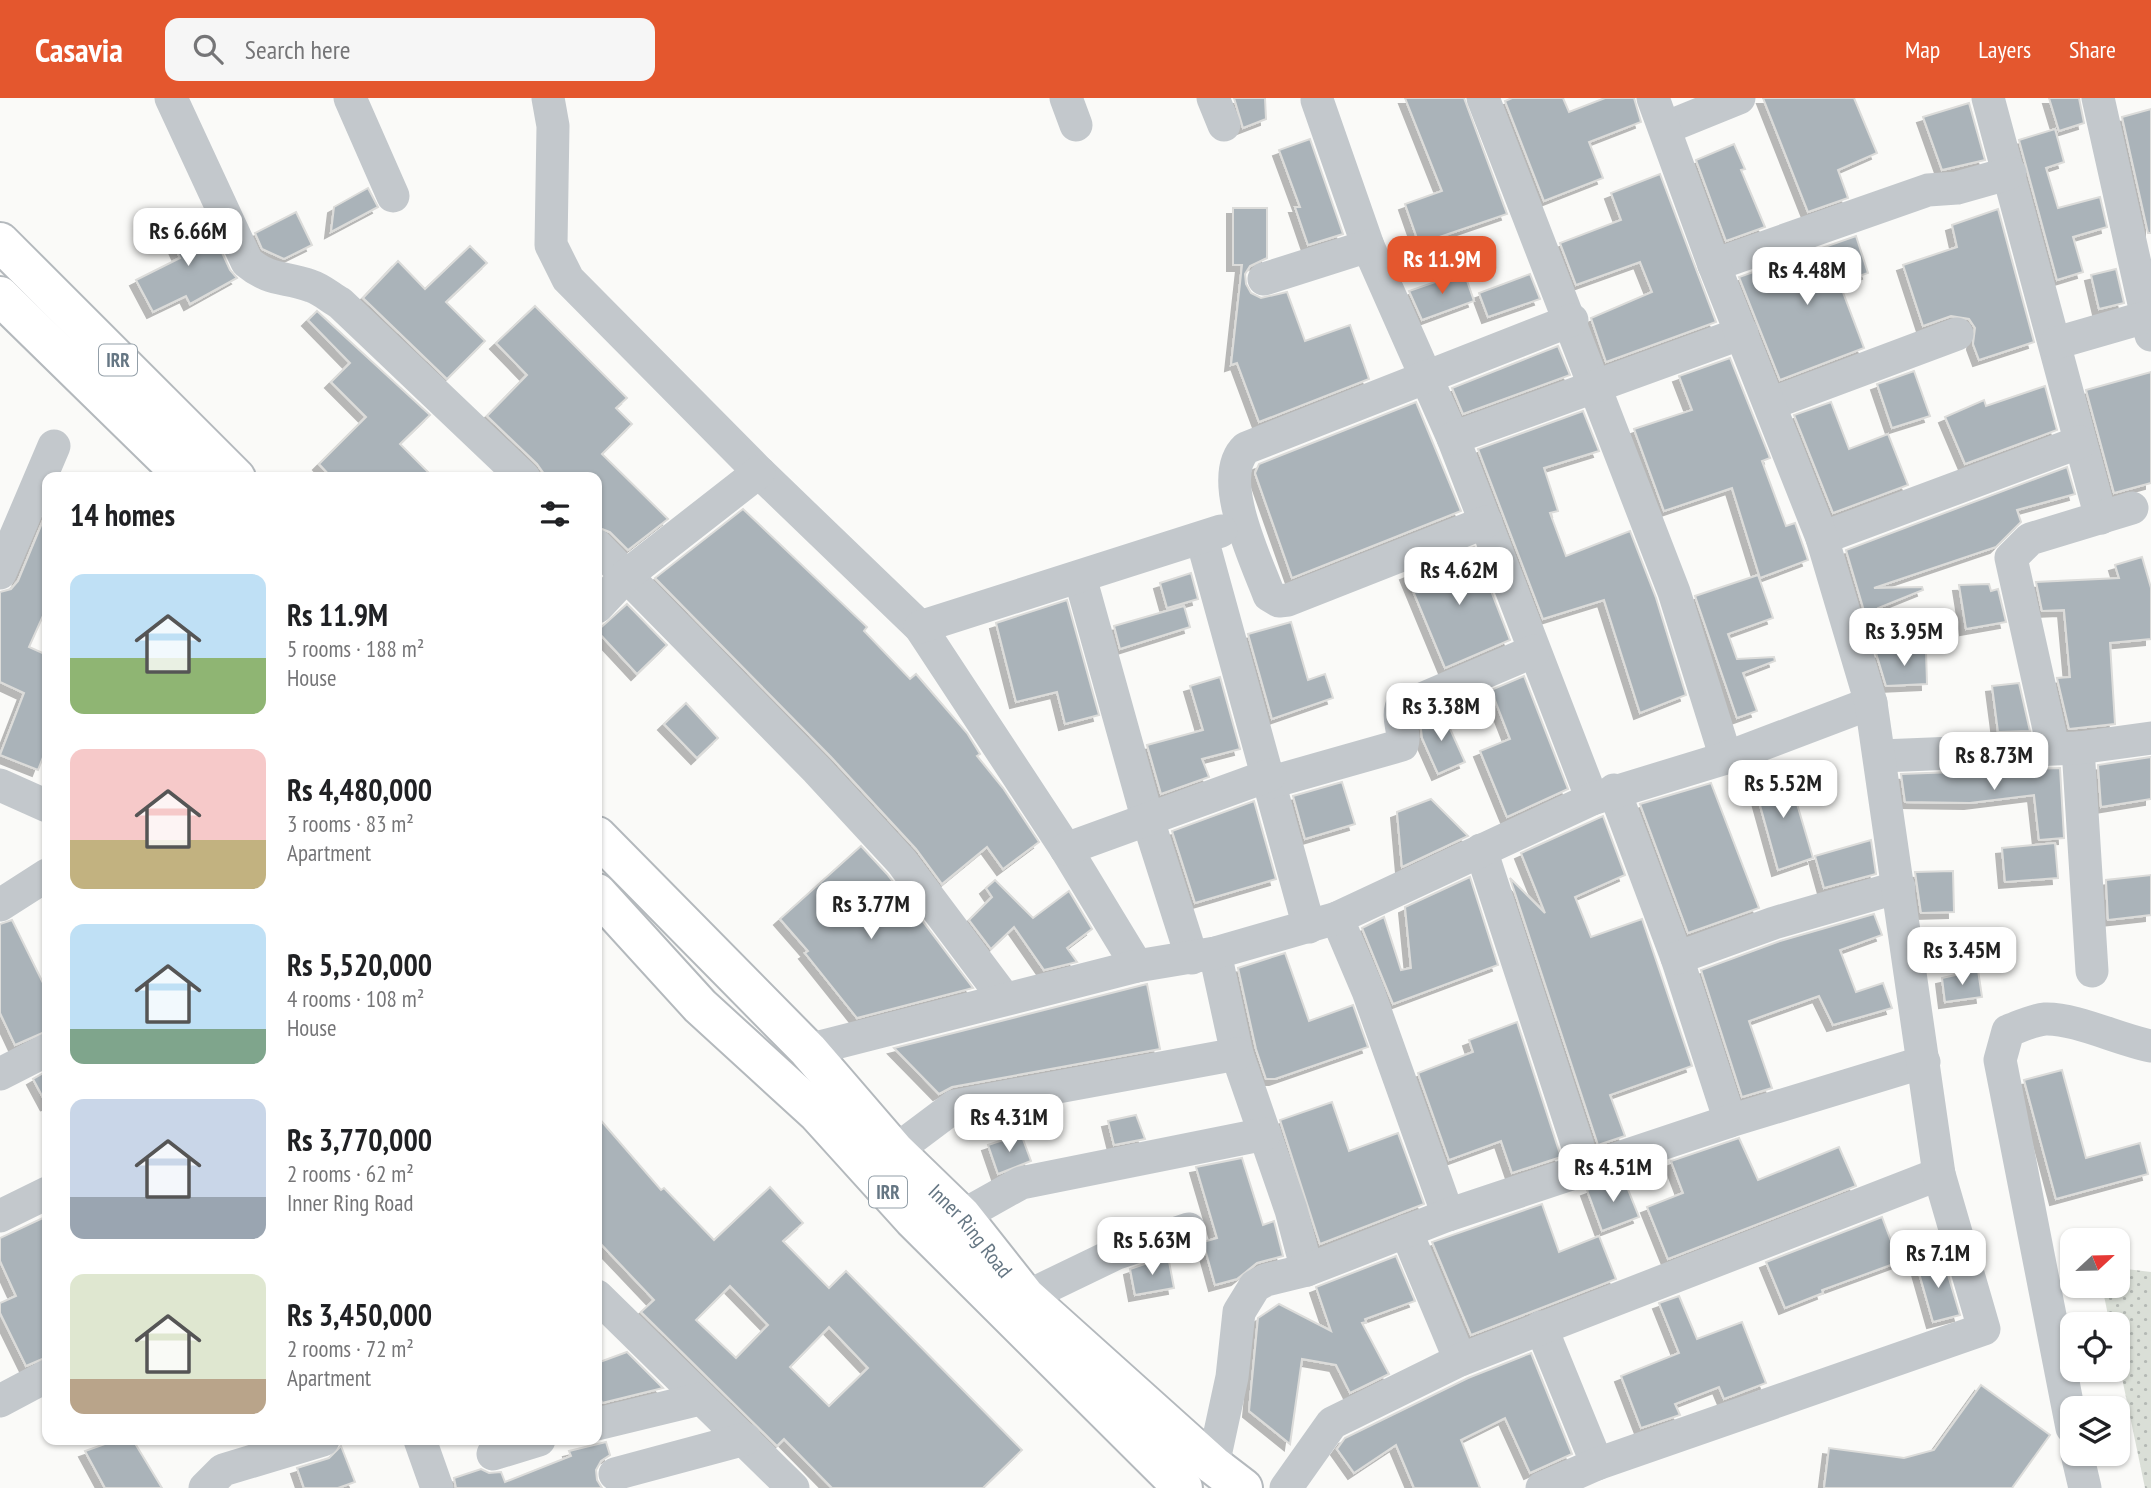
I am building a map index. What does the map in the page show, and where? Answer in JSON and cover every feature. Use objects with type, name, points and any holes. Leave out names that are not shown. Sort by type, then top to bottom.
[{"type":"highway","name":"IRR","points":[[0,242],[230,472]]},
{"type":"highway","name":"IRR","points":[[0,296],[180,472]]},
{"type":"highway","name":"Inner Ring Road","points":[[602,841],[808,1050],[895,1151],[962,1216],[1027,1297],[1213,1465],[1243,1488]]},
{"type":"highway","name":"Inner Ring Road","points":[[602,898],[700,1006],[817,1113],[922,1228],[1174,1485]]},
{"type":"street","points":[[171,98],[247,262],[278,281],[311,286],[341,303],[518,472]]},
{"type":"street","points":[[350,98],[393,196]]},
{"type":"street","points":[[1483,98],[1572,320],[1594,386],[1674,592],[1726,758]]},
{"type":"street","points":[[1542,1488],[1597,1464],[1984,1329],[1939,1174],[1881,756],[1871,703],[1822,538],[1714,265],[1659,113],[1740,98]]},
{"type":"street","points":[[1988,98],[2056,343],[2080,442],[2117,513],[2030,539],[2011,558],[2066,748],[2092,971]]},
{"type":"street","points":[[2056,343],[2149,326],[2098,98]]},
{"type":"street","points":[[1317,100],[1368,246],[1454,438],[1534,652],[1603,794],[1677,958],[1730,1121]]},
{"type":"street","points":[[550,112],[551,245],[568,279],[759,472],[920,627],[1066,849],[1138,966]]},
{"type":"street","points":[[1714,265],[1928,190],[1957,188],[2010,173]]},
{"type":"street","points":[[1265,279],[1368,246]]},
{"type":"street","points":[[1486,523],[1288,600],[1279,601],[1269,595],[1242,523],[1233,471],[1237,456],[1246,448],[1572,320]]},
{"type":"street","points":[[1454,438],[1742,333]]},
{"type":"street","points":[[1770,404],[1957,334]]},
{"type":"street","points":[[1822,538],[2080,442]]},
{"type":"street","points":[[0,573],[11,526],[54,446]]},
{"type":"street","points":[[602,602],[627,575],[759,472]]},
{"type":"street","points":[[920,627],[1202,539],[1242,523]]},
{"type":"street","points":[[1202,539],[1271,778],[1323,922],[1368,991],[1448,1215]]},
{"type":"street","points":[[602,551],[817,770],[902,862],[1004,998]]},
{"type":"street","points":[[1080,577],[1147,817],[1204,955],[1265,1134],[1307,1269]]},
{"type":"street","points":[[1066,849],[1147,817],[1271,778],[1402,745],[1404,740],[1398,717],[1401,708],[1534,652]]},
{"type":"street","points":[[808,1050],[1004,998],[1138,966],[1204,955],[1323,922],[1603,794],[1726,758],[1871,703]]},
{"type":"street","points":[[1881,756],[2066,748],[2151,738]]},
{"type":"street","points":[[0,785],[42,804]]},
{"type":"street","points":[[1481,850],[1586,1171]]},
{"type":"street","points":[[0,905],[42,878]]},
{"type":"street","points":[[1677,958],[1774,923],[1899,887]]},
{"type":"street","points":[[2066,1396],[2000,1060],[2008,1031],[2045,1019],[2078,1025],[2151,1046]]},
{"type":"street","points":[[0,1074],[42,1053]]},
{"type":"street","points":[[895,1151],[955,1106],[1237,1054]]},
{"type":"street","points":[[1213,1465],[1232,1377],[1239,1312],[1255,1286],[1448,1215],[1730,1121],[1924,1062]]},
{"type":"street","points":[[962,1216],[1021,1183],[1265,1134]]},
{"type":"street","points":[[1286,1488],[1332,1423],[1460,1360],[1939,1174]]},
{"type":"street","points":[[0,1216],[42,1195]]},
{"type":"street","points":[[1027,1297],[1117,1253],[1189,1229]]},
{"type":"street","points":[[1406,1231],[1460,1360]]},
{"type":"street","points":[[602,1301],[793,1488]]},
{"type":"street","points":[[1541,1327],[1597,1464]]},
{"type":"street","points":[[0,1401],[42,1379]]},
{"type":"street","points":[[602,1423],[700,1399]]},
{"type":"street","points":[[615,1474],[745,1439]]},
{"type":"street","points":[[205,1488],[211,1479],[235,1465],[305,1445]]},
{"type":"street","points":[[422,1445],[437,1488]]},
{"type":"street","points":[[493,1454],[523,1445]]},
{"type":"street","points":[[2080,1466],[2085,1488]]},
{"type":"shaded area","points":[[2130,1269],[2151,1272],[2151,1488],[2145,1488],[2130,1416],[2130,1396],[2126,1396],[2123,1382],[2130,1382],[2130,1312],[2107,1312],[2104,1298],[2130,1298]]},
{"type":"building","points":[[1234,98],[1265,98],[1266,119],[1243,128]]},
{"type":"building","points":[[1405,98],[1464,98],[1507,214],[1419,244],[1405,204],[1442,191]]},
{"type":"building","points":[[1512,98],[1563,98],[1569,112],[1605,98],[1634,98],[1641,122],[1589,142],[1603,178],[1544,201],[1505,101]]},
{"type":"building","points":[[1763,98],[1854,98],[1877,153],[1838,170],[1848,198],[1808,212]]},
{"type":"building","points":[[2049,98],[2079,98],[2084,123],[2059,131]]},
{"type":"building","points":[[1969,103],[1985,160],[1942,170],[1923,117]]},
{"type":"building","points":[[2151,109],[2151,233],[2148,233],[2122,117]]},
{"type":"building","points":[[2055,129],[2064,162],[2046,168],[2058,208],[2100,197],[2107,227],[2073,237],[2083,272],[2057,280],[2019,140]]},
{"type":"building","points":[[1310,139],[1343,234],[1308,245],[1295,207],[1300,207],[1279,150]]},
{"type":"building","points":[[1734,144],[1745,169],[1741,170],[1765,227],[1726,241],[1696,160]]},
{"type":"building","points":[[1660,174],[1716,322],[1606,362],[1591,318],[1652,292],[1640,262],[1576,285],[1560,243],[1621,220],[1611,193]]},
{"type":"building","points":[[368,188],[378,207],[331,232],[334,207]]},
{"type":"building","points":[[1233,208],[1267,208],[1267,258],[1250,266],[1245,274],[1251,293],[1261,298],[1287,292],[1305,341],[1350,325],[1369,379],[1259,422],[1237,363],[1231,365],[1242,265],[1233,265]]},
{"type":"building","points":[[1998,209],[2034,342],[1979,360],[1973,344],[1975,328],[1969,319],[1951,316],[1923,326],[1903,265],[1957,247],[1952,225]]},
{"type":"building","points":[[296,212],[312,245],[284,259],[262,249],[255,233]]},
{"type":"building","points":[[205,216],[230,270],[237,278],[190,304],[186,296],[153,312],[136,280],[180,258],[168,232]]},
{"type":"building","points":[[1856,236],[1868,273],[1845,281],[1846,285],[1841,287],[1864,348],[1780,380],[1739,277]]},
{"type":"building","points":[[470,246],[487,263],[446,302],[485,341],[447,379],[363,298],[398,261],[425,289]]},
{"type":"building","points":[[2116,269],[2124,303],[2099,309],[2091,275]]},
{"type":"building","points":[[1464,272],[1474,301],[1422,320],[1409,291]]},
{"type":"building","points":[[1530,274],[1540,299],[1488,317],[1479,293]]},
{"type":"building","points":[[535,306],[627,398],[616,408],[632,424],[602,454],[668,519],[628,550],[610,532],[602,529],[602,472],[543,472],[487,416],[527,375],[496,343]]},
{"type":"building","points":[[317,311],[430,415],[400,444],[428,472],[326,472],[319,464],[366,417],[331,382],[350,363],[308,320]]},
{"type":"building","points":[[1558,346],[1570,375],[1463,414],[1452,388]]},
{"type":"building","points":[[1730,358],[1770,458],[1762,461],[1786,526],[1795,523],[1808,560],[1760,578],[1732,488],[1664,511],[1634,429],[1692,410],[1679,376]]},
{"type":"building","points":[[1914,371],[1930,416],[1892,428],[1877,384]]},
{"type":"building","points":[[2151,372],[2151,483],[2114,493],[2086,390]]},
{"type":"building","points":[[2045,386],[2057,430],[1965,464],[1945,417],[1984,400],[1986,406]]},
{"type":"building","points":[[1416,402],[1461,511],[1292,578],[1255,473],[1259,464]]},
{"type":"building","points":[[1831,402],[1849,449],[1888,434],[1908,485],[1833,513],[1794,415]]},
{"type":"building","points":[[1583,411],[1599,451],[1544,468],[1558,511],[1550,513],[1566,556],[1630,531],[1656,598],[1686,695],[1640,713],[1604,600],[1543,619],[1478,449]]},
{"type":"building","points":[[2067,467],[2075,494],[2017,510],[2021,522],[1996,547],[1874,588],[1922,587],[1923,590],[1878,608],[1885,645],[1875,648],[1846,550]]},
{"type":"building","points":[[743,509],[867,627],[864,631],[910,679],[916,674],[967,733],[980,754],[977,756],[1003,788],[1039,842],[1003,869],[987,847],[942,884],[916,849],[831,757],[655,578]]},
{"type":"building","points":[[42,523],[42,618],[29,647],[42,653],[42,760],[38,770],[0,755],[24,693],[0,682],[0,592],[11,589],[18,581]]},
{"type":"building","points":[[1474,547],[1510,640],[1445,668],[1406,574]]},
{"type":"building","points":[[2142,557],[2151,588],[2151,639],[2110,643],[2115,724],[2069,729],[2057,678],[2070,677],[2064,610],[2042,611],[2036,582],[2119,578],[2115,565]]},
{"type":"building","points":[[1191,573],[1198,599],[1167,608],[1160,583]]},
{"type":"building","points":[[1758,575],[1773,618],[1728,634],[1737,659],[1774,657],[1775,661],[1743,673],[1757,711],[1737,718],[1695,596]]},
{"type":"building","points":[[1989,584],[1991,591],[1998,589],[2006,622],[1966,629],[1959,585]]},
{"type":"building","points":[[1067,600],[1099,715],[1065,724],[1057,692],[1016,702],[996,623]]},
{"type":"building","points":[[627,604],[667,645],[637,674],[602,636],[602,626]]},
{"type":"building","points":[[1184,606],[1190,627],[1120,649],[1114,626]]},
{"type":"building","points":[[1291,622],[1308,680],[1325,674],[1333,698],[1272,719],[1248,634]]},
{"type":"building","points":[[1926,650],[1927,684],[1886,686],[1876,653]]},
{"type":"building","points":[[1524,676],[1568,789],[1507,817],[1480,751],[1510,739],[1491,690]]},
{"type":"building","points":[[1220,677],[1240,749],[1202,759],[1209,777],[1161,794],[1147,745],[1203,730],[1190,686]]},
{"type":"building","points":[[2019,683],[2030,731],[1998,732],[1992,686]]},
{"type":"building","points":[[686,703],[718,738],[697,758],[664,724]]},
{"type":"building","points":[[1442,711],[1465,762],[1438,774],[1422,738],[1420,721]]},
{"type":"building","points":[[2151,757],[2151,799],[2101,807],[2098,765]]},
{"type":"building","points":[[2060,768],[2064,838],[2039,840],[2034,795],[1970,803],[1905,802],[1901,774]]},
{"type":"building","points":[[1787,770],[1813,858],[1778,870],[1753,780]]},
{"type":"building","points":[[1342,782],[1355,824],[1305,839],[1293,796]]},
{"type":"building","points":[[1711,783],[1759,908],[1688,933],[1640,804]]},
{"type":"building","points":[[1431,799],[1468,836],[1402,867],[1397,812]]},
{"type":"building","points":[[1254,801],[1276,879],[1195,903],[1172,831]]},
{"type":"building","points":[[1603,816],[1625,875],[1575,897],[1591,937],[1642,919],[1692,1066],[1610,1095],[1625,1136],[1598,1145],[1510,878],[1545,913],[1521,853]]},
{"type":"building","points":[[1871,840],[1876,874],[1824,888],[1815,856]]},
{"type":"building","points":[[2055,843],[2058,878],[2005,882],[2002,848]]},
{"type":"building","points":[[861,846],[887,874],[973,988],[857,1018],[805,953],[808,951],[780,919]]},
{"type":"building","points":[[1953,871],[1954,912],[1921,913],[1915,872]]},
{"type":"building","points":[[2151,875],[2151,915],[2108,920],[2106,880]]},
{"type":"building","points":[[1470,877],[1498,965],[1393,1004],[1362,928],[1384,917],[1401,970],[1411,968],[1405,907]]},
{"type":"building","points":[[995,880],[1033,918],[1069,891],[1092,929],[1067,948],[1077,962],[1044,970],[1014,927],[991,949],[969,920],[992,897],[986,888]]},
{"type":"building","points":[[1874,914],[1882,935],[1840,950],[1856,992],[1883,983],[1892,1008],[1833,1025],[1819,996],[1749,1021],[1772,1088],[1742,1097],[1701,970],[1780,941]]},
{"type":"building","points":[[12,920],[42,981],[42,1033],[15,1045],[0,1013],[0,924]]},
{"type":"building","points":[[1285,953],[1309,1021],[1353,1005],[1368,1047],[1275,1079],[1266,1079],[1256,1049],[1238,968]]},
{"type":"building","points":[[1978,970],[1982,997],[1945,1002],[1942,978]]},
{"type":"building","points":[[1147,984],[1160,1049],[952,1087],[939,1094],[894,1048]]},
{"type":"building","points":[[1517,1022],[1561,1157],[1512,1173],[1501,1141],[1449,1160],[1418,1073],[1473,1052],[1469,1040]]},
{"type":"building","points":[[2062,1070],[2086,1158],[2140,1143],[2148,1174],[2056,1199],[2024,1080]]},
{"type":"building","points":[[42,1074],[42,1096],[33,1079]]},
{"type":"building","points":[[1332,1102],[1349,1151],[1398,1133],[1424,1204],[1320,1244],[1280,1120]]},
{"type":"building","points":[[1136,1115],[1145,1139],[1114,1145],[1108,1121]]},
{"type":"building","points":[[602,1122],[661,1190],[664,1188],[714,1240],[770,1187],[803,1223],[783,1241],[829,1288],[846,1271],[1022,1450],[983,1488],[832,1488],[784,1439],[777,1446],[641,1312],[654,1300],[602,1245]],"holes":[[[730,1286],[768,1325],[736,1358],[696,1320]],[[829,1327],[868,1368],[829,1406],[790,1367]]]},
{"type":"building","points":[[1021,1134],[1031,1161],[998,1174],[988,1145]]},
{"type":"building","points":[[1739,1138],[1758,1180],[1839,1147],[1856,1186],[1668,1259],[1647,1207],[1683,1193],[1671,1161]]},
{"type":"building","points":[[1242,1158],[1263,1225],[1274,1221],[1283,1256],[1257,1263],[1237,1279],[1215,1285],[1203,1242],[1217,1238],[1196,1167]]},
{"type":"building","points":[[1623,1177],[1639,1217],[1602,1231],[1587,1190]]},
{"type":"building","points":[[1542,1204],[1559,1252],[1599,1236],[1616,1279],[1471,1335],[1432,1242]]},
{"type":"building","points":[[1882,1217],[1899,1262],[1822,1290],[1823,1293],[1785,1308],[1766,1262]]},
{"type":"building","points":[[42,1218],[42,1359],[26,1366],[0,1313],[0,1303],[16,1296],[0,1261],[0,1238]]},
{"type":"building","points":[[1168,1256],[1174,1288],[1135,1295],[1130,1269]]},
{"type":"building","points":[[1396,1256],[1415,1301],[1365,1319],[1366,1322],[1362,1323],[1389,1374],[1350,1393],[1336,1365],[1302,1359],[1290,1444],[1249,1411],[1258,1318],[1279,1304],[1331,1331],[1316,1287]]},
{"type":"building","points":[[1943,1258],[1960,1315],[1933,1322],[1917,1266]]},
{"type":"building","points":[[1679,1296],[1697,1339],[1742,1322],[1766,1383],[1724,1399],[1719,1387],[1675,1404],[1680,1415],[1641,1428],[1621,1376],[1679,1353],[1659,1303]]},
{"type":"building","points":[[627,1352],[663,1388],[602,1403],[602,1361]]},
{"type":"building","points":[[1531,1353],[1572,1454],[1530,1473],[1505,1418],[1461,1440],[1480,1488],[1414,1488],[1396,1445],[1354,1473],[1337,1449],[1345,1438],[1468,1378]]},
{"type":"building","points":[[1981,1385],[2050,1435],[2012,1488],[1824,1488],[1829,1448],[1904,1458],[1934,1450]]},
{"type":"building","points":[[606,1442],[610,1455],[601,1461],[596,1470],[597,1480],[602,1488],[456,1488],[454,1478],[481,1469],[489,1473],[501,1472],[505,1482],[571,1456],[569,1451]]},
{"type":"building","points":[[102,1445],[136,1445],[162,1488],[105,1488],[85,1451]]},
{"type":"building","points":[[341,1446],[355,1482],[338,1488],[304,1488],[297,1468],[329,1458]]}]
